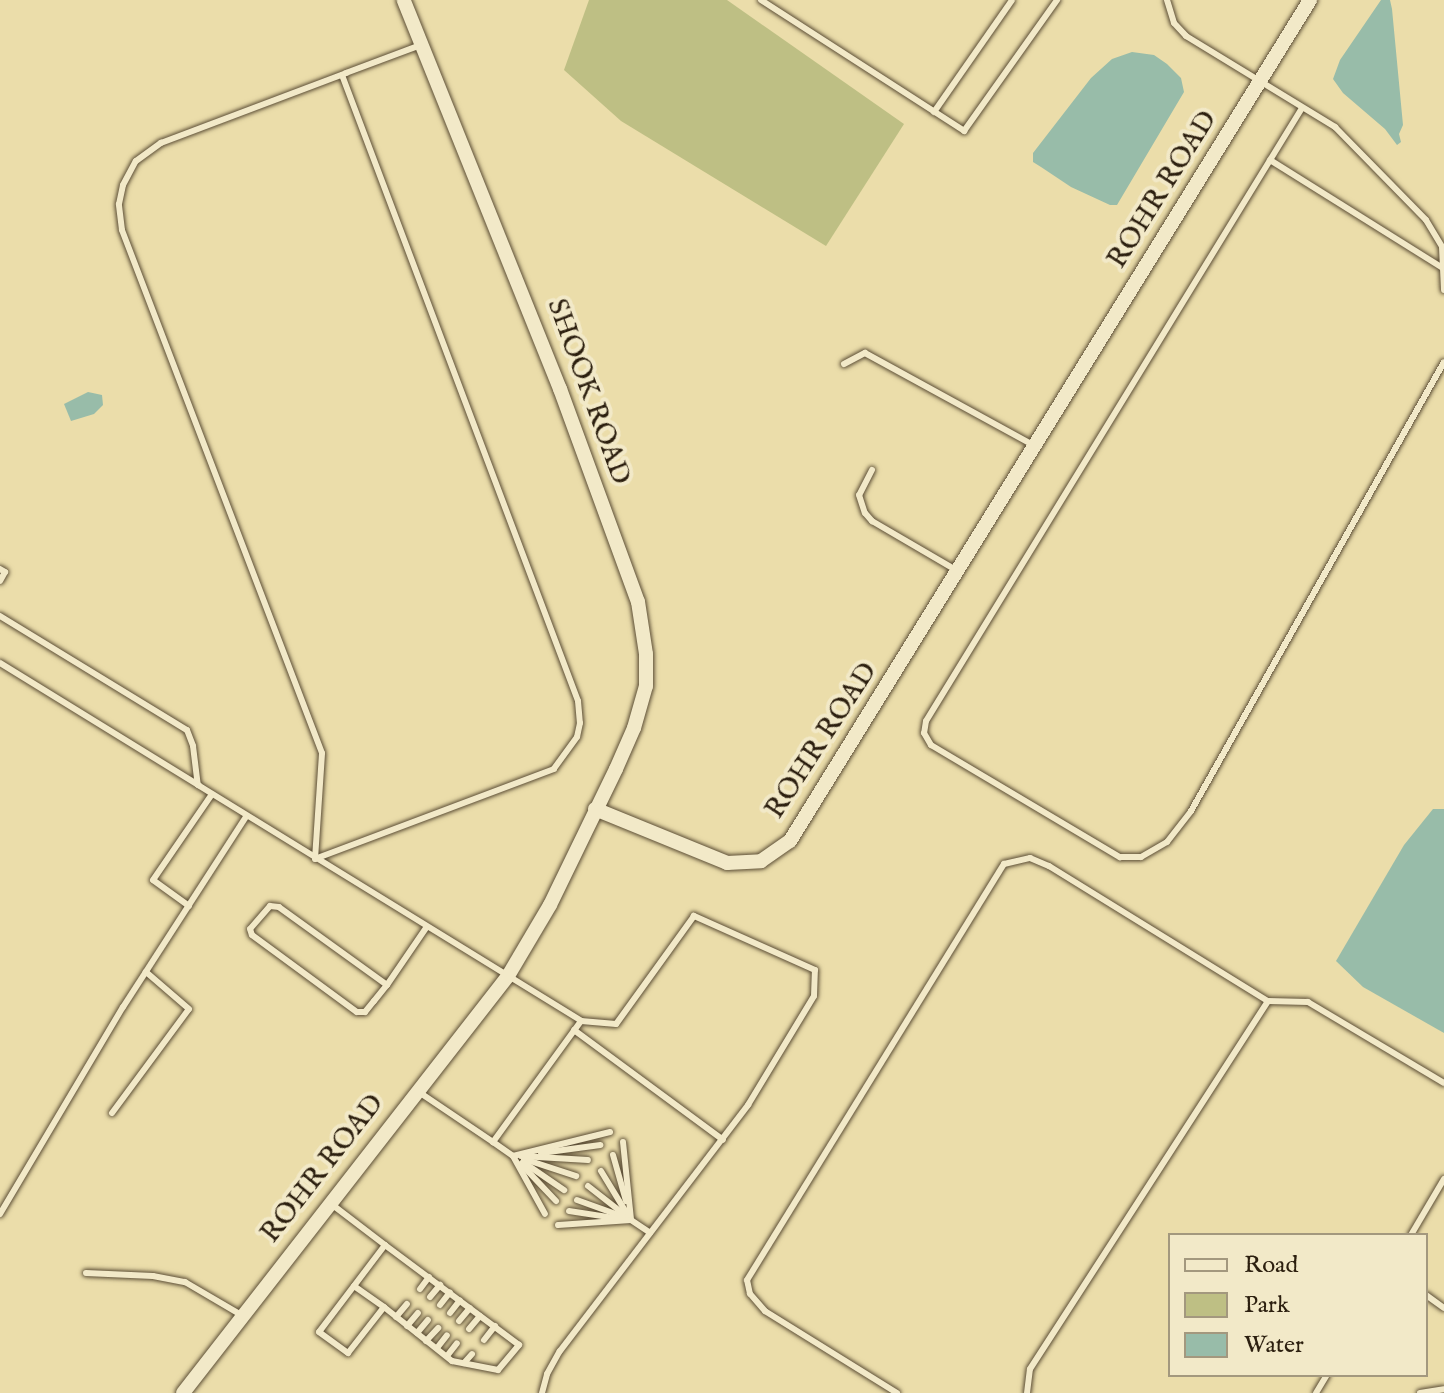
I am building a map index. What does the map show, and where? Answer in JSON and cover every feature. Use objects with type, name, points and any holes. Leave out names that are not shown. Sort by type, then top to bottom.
[{"type":"street","name":"SHOOK ROAD","points":[[404,0],[425,44],[555,374],[638,602],[646,654],[646,686],[626,749],[595,809]]},
{"type":"street","name":"ROHR ROAD","points":[[183,1393],[508,976],[550,905],[595,809],[727,863],[761,861],[777,852],[801,826],[1310,0]]},
{"type":"lane","points":[[761,0],[964,131],[1057,0]]},
{"type":"lane","points":[[934,112],[1012,0]]},
{"type":"lane","points":[[1167,0],[1174,23],[1186,36],[1335,127],[1426,220],[1442,247],[1444,290]]},
{"type":"lane","points":[[315,859],[322,753],[138,274],[122,230],[119,204],[123,185],[136,161],[161,143],[425,44]]},
{"type":"lane","points":[[315,859],[554,769],[577,737],[580,723],[578,701],[342,75]]},
{"type":"lane","points":[[1302,108],[926,721],[924,733],[931,745],[1120,857],[1141,857],[1167,842],[1199,798],[1444,362]]},
{"type":"lane","points":[[1270,160],[1443,268]]},
{"type":"lane","points":[[844,364],[865,353],[1035,446]]},
{"type":"lane","points":[[872,470],[859,495],[865,513],[872,521],[959,571]]},
{"type":"lane","points":[[0,569],[5,572],[0,581]]},
{"type":"lane","points":[[0,616],[187,730],[193,746],[198,785]]},
{"type":"lane","points":[[0,663],[581,1021],[616,1024],[694,916],[815,970],[814,996],[748,1105],[560,1351],[547,1374],[542,1393]]},
{"type":"lane","points":[[189,906],[153,880],[212,794]]},
{"type":"lane","points":[[0,1214],[146,972],[246,817]]},
{"type":"lane","points":[[897,1393],[765,1311],[750,1294],[747,1280],[1004,864],[1030,858],[1049,866],[1268,1001],[1308,1002],[1444,1083]]},
{"type":"lane","points":[[387,985],[279,907],[270,906],[250,929],[252,935],[357,1012],[365,1012],[387,985],[426,928]]},
{"type":"lane","points":[[112,1113],[189,1009],[146,972]]},
{"type":"lane","points":[[1027,1393],[1030,1369],[1268,1001]]},
{"type":"lane","points":[[493,1142],[581,1021]]},
{"type":"lane","points":[[574,1030],[723,1140]]},
{"type":"lane","points":[[417,1090],[564,1190]]},
{"type":"lane","points":[[513,1156],[610,1132]]},
{"type":"lane","points":[[623,1142],[631,1220]]},
{"type":"lane","points":[[513,1156],[600,1145]]},
{"type":"lane","points":[[613,1155],[631,1220]]},
{"type":"lane","points":[[513,1156],[588,1160]]},
{"type":"lane","points":[[513,1156],[576,1176]]},
{"type":"lane","points":[[513,1156],[556,1201]]},
{"type":"lane","points":[[513,1156],[545,1214]]},
{"type":"lane","points":[[601,1171],[631,1220]]},
{"type":"lane","points":[[1412,1233],[1444,1179]]},
{"type":"lane","points":[[588,1186],[650,1233]]},
{"type":"lane","points":[[577,1200],[631,1220]]},
{"type":"lane","points":[[330,1203],[519,1345],[498,1370],[464,1363],[447,1356],[354,1286]]},
{"type":"lane","points":[[569,1211],[631,1220]]},
{"type":"lane","points":[[558,1225],[631,1220]]},
{"type":"lane","points":[[384,1307],[348,1353],[319,1332],[385,1245]]},
{"type":"lane","points":[[86,1273],[153,1276],[185,1282],[243,1316]]},
{"type":"lane","points":[[420,1289],[429,1277]]},
{"type":"lane","points":[[430,1297],[440,1285]]},
{"type":"lane","points":[[440,1305],[450,1292]]},
{"type":"lane","points":[[450,1313],[460,1300]]},
{"type":"lane","points":[[396,1317],[407,1304]]},
{"type":"lane","points":[[459,1321],[470,1308]]},
{"type":"lane","points":[[407,1326],[418,1313]]},
{"type":"lane","points":[[469,1329],[480,1316]]},
{"type":"lane","points":[[417,1333],[428,1320]]},
{"type":"lane","points":[[484,1340],[495,1326]]},
{"type":"lane","points":[[426,1341],[438,1328]]},
{"type":"lane","points":[[437,1348],[447,1335]]},
{"type":"lane","points":[[447,1356],[457,1343]]},
{"type":"lane","points":[[464,1363],[472,1354]]},
{"type":"lane","points":[[1420,1393],[1444,1389]]},
{"type":"green space","points":[[589,0],[727,0],[904,124],[826,246],[621,121],[564,70]]},
{"type":"water","points":[[1381,0],[1390,0],[1392,9],[1403,125],[1399,134],[1401,142],[1397,145],[1385,129],[1343,93],[1333,79],[1340,60]]},
{"type":"water","points":[[1132,52],[1154,55],[1167,64],[1181,78],[1184,92],[1117,205],[1110,205],[1071,187],[1033,162],[1033,153],[1091,78],[1112,59]]},
{"type":"water","points":[[88,392],[102,395],[103,405],[94,414],[71,421],[64,404]]},
{"type":"water","points":[[1433,809],[1444,809],[1444,1033],[1363,987],[1336,961],[1404,845]]}]
